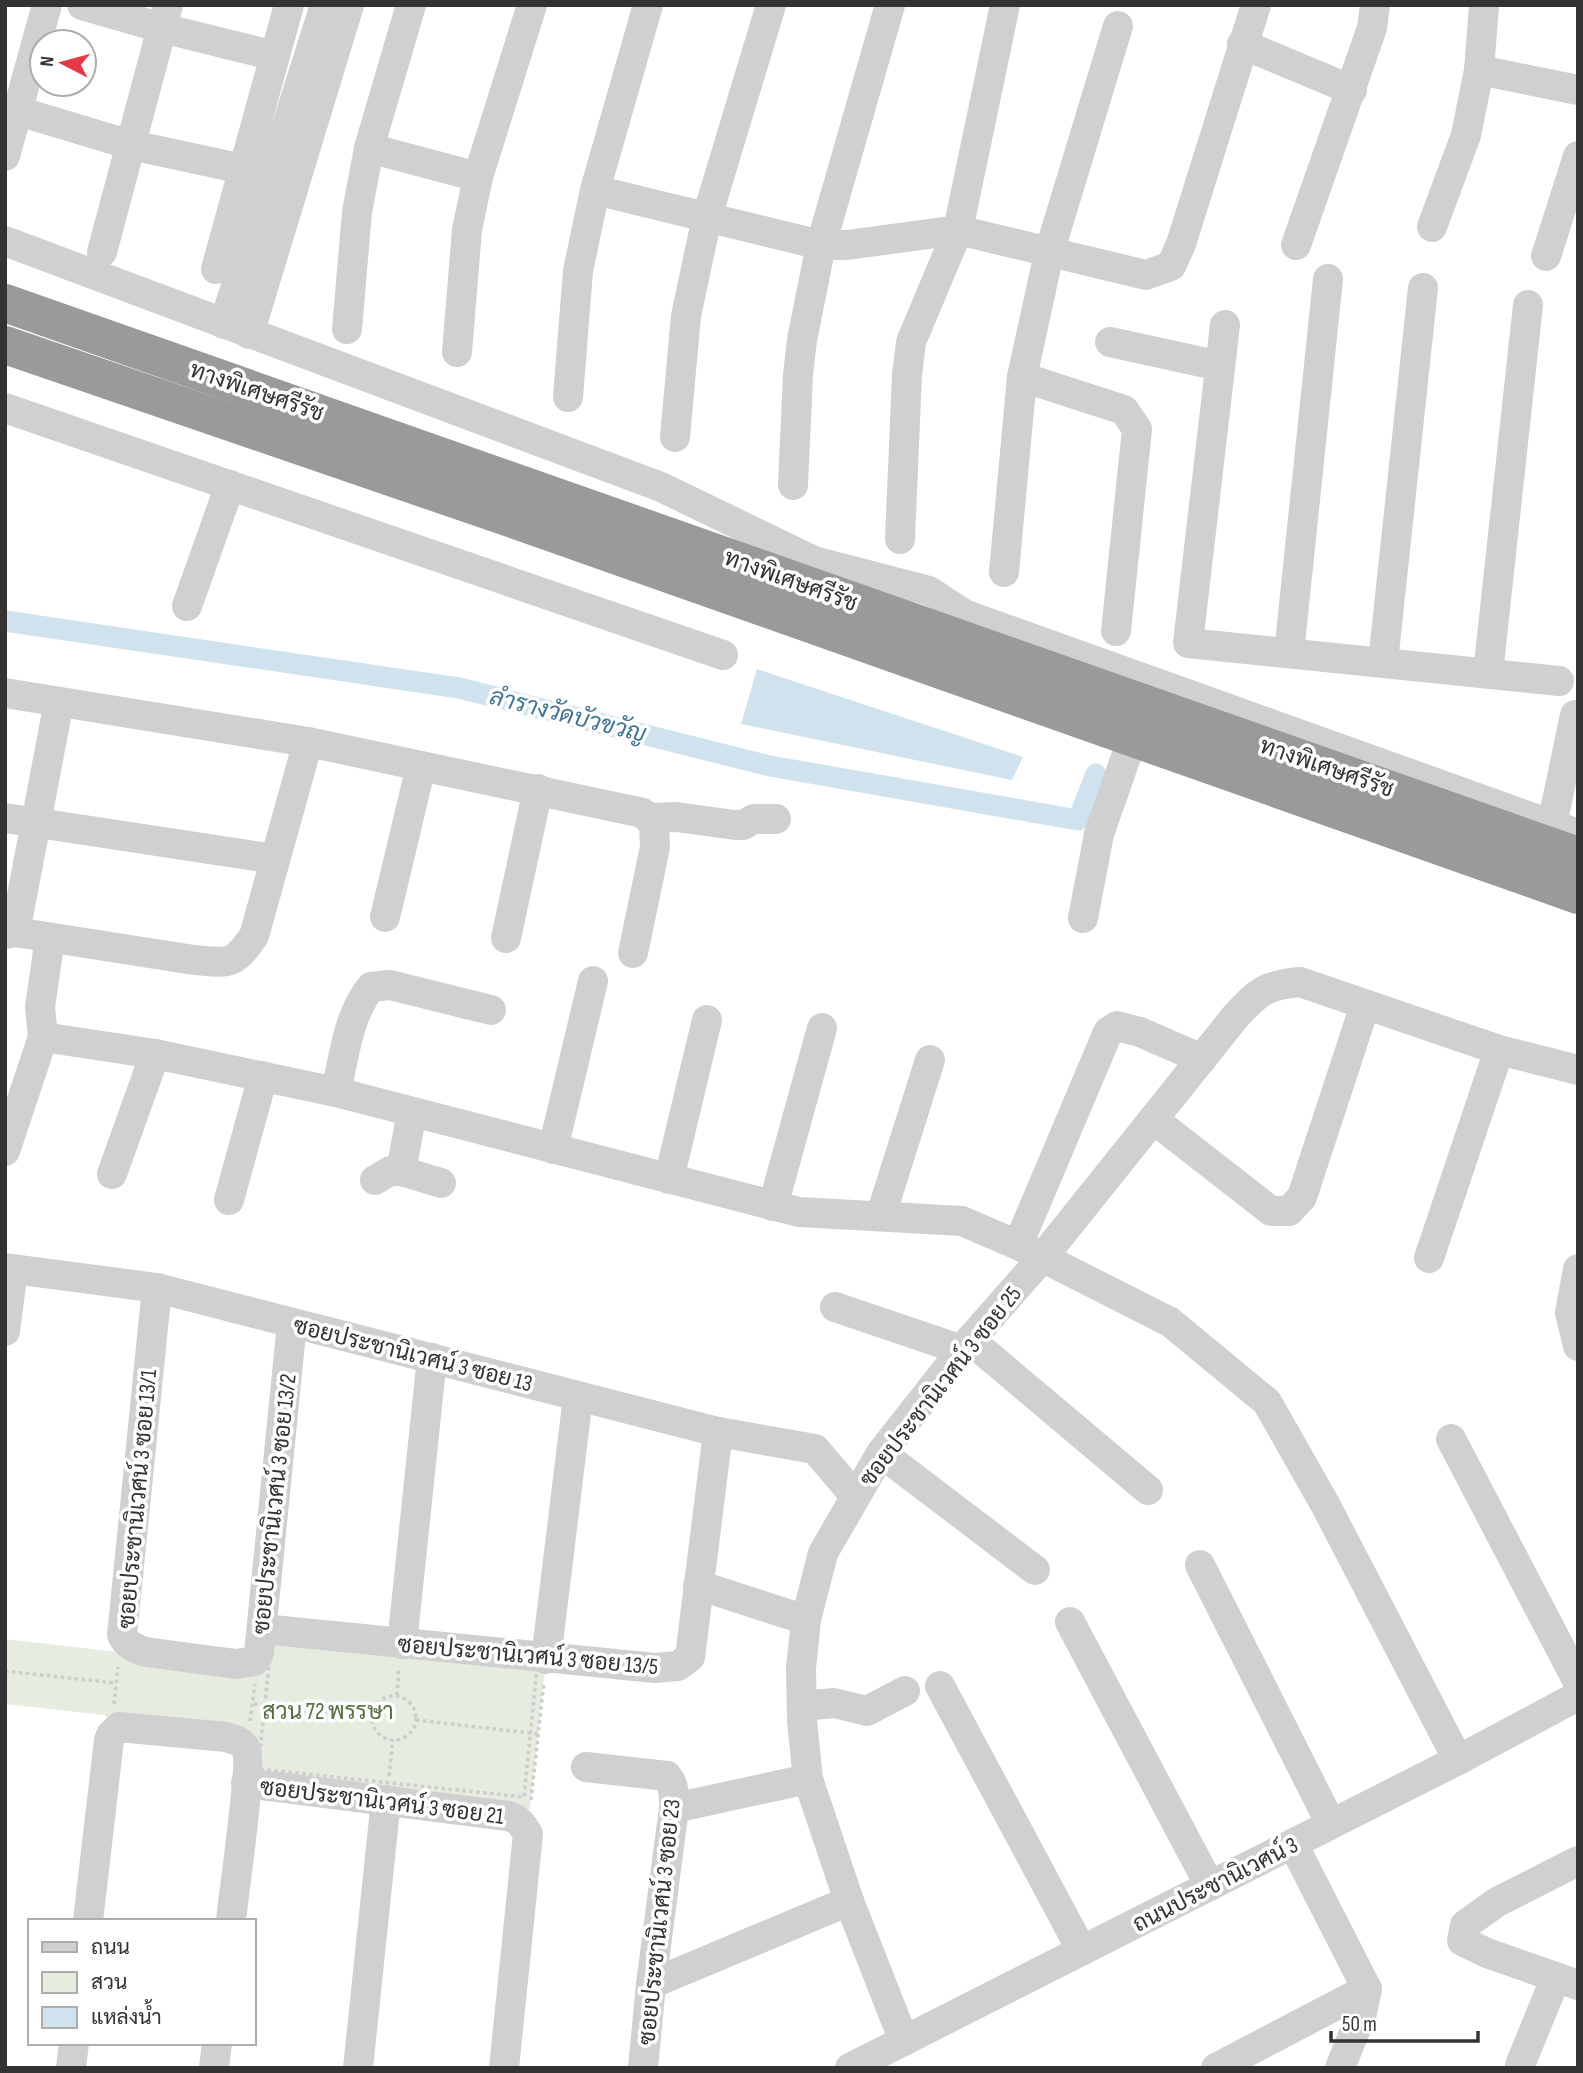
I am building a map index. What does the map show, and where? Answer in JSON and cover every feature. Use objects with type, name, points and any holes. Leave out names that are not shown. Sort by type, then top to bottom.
[{"type":"highway","name":"ทางพิเศษศรีรัช","points":[[5,303],[1570,837]]},
{"type":"highway","name":"ทางพิเศษศรีรัช","points":[[5,345],[617,555],[1578,895]]},
{"type":"street","points":[[5,156],[47,5]]},
{"type":"street","points":[[82,5],[165,17],[275,56]]},
{"type":"street","points":[[216,269],[289,5]]},
{"type":"street","points":[[237,329],[325,5]]},
{"type":"street","points":[[237,329],[349,5]]},
{"type":"street","points":[[346,329],[357,212],[369,148],[411,5]]},
{"type":"street","points":[[457,352],[467,230],[478,177],[532,5]]},
{"type":"street","points":[[568,397],[578,271],[595,190],[648,5]]},
{"type":"street","points":[[675,437],[686,316],[707,218],[771,5]]},
{"type":"street","points":[[793,485],[799,363],[821,245],[890,5]]},
{"type":"street","points":[[900,539],[907,375],[911,342],[957,230],[1005,5]]},
{"type":"street","points":[[595,190],[821,245],[847,245],[957,230],[1146,275],[1171,266],[1181,244],[1256,5]]},
{"type":"street","points":[[1296,245],[1352,90],[1372,28],[1375,5]]},
{"type":"street","points":[[1432,227],[1466,135],[1479,70],[1484,5]]},
{"type":"street","points":[[102,251],[165,17]]},
{"type":"street","points":[[1004,572],[1022,377],[1049,253],[1118,26]]},
{"type":"street","points":[[1242,44],[1352,90]]},
{"type":"street","points":[[1479,70],[1578,90]]},
{"type":"street","points":[[18,111],[131,145],[243,169]]},
{"type":"street","points":[[369,148],[478,177]]},
{"type":"street","points":[[1546,256],[1578,156]]},
{"type":"street","points":[[5,241],[661,487],[814,561],[929,591],[964,614],[1570,837]]},
{"type":"street","points":[[1289,653],[1328,279]]},
{"type":"street","points":[[1383,662],[1423,288]]},
{"type":"street","points":[[1488,673],[1528,305]]},
{"type":"street","points":[[1225,325],[1188,643],[1488,673],[1569,676]]},
{"type":"street","points":[[1110,342],[1220,366]]},
{"type":"street","points":[[1022,377],[1124,410],[1137,429],[1115,631]]},
{"type":"street","points":[[5,408],[723,655]]},
{"type":"street","points":[[187,606],[230,485]]},
{"type":"street","points":[[1569,676],[1556,688],[1558,702],[1568,713],[1576,715],[1570,837]]},
{"type":"street","points":[[5,693],[308,743],[643,813],[654,824],[655,847],[634,953]]},
{"type":"street","points":[[59,702],[36,822],[10,933],[194,960],[221,962],[239,957],[254,936],[308,743]]},
{"type":"street","points":[[1083,918],[1099,834],[1127,754]]},
{"type":"street","points":[[385,917],[421,766]]},
{"type":"street","points":[[506,938],[538,789]]},
{"type":"street","points":[[1570,837],[1578,799]]},
{"type":"street","points":[[650,818],[676,817],[735,825],[743,825],[754,818],[776,818]]},
{"type":"street","points":[[5,818],[275,859]]},
{"type":"street","points":[[5,1150],[43,1037],[40,1007],[50,938]]},
{"type":"street","points":[[553,1149],[593,981]]},
{"type":"street","name":"ซอยประชานิเวศน์ 3 ซอย 25","points":[[904,2041],[849,1901],[808,1779],[801,1668],[806,1620],[823,1553],[881,1453],[966,1345],[1030,1251],[1153,1119],[1255,996],[1275,984],[1300,982],[1365,1005]]},
{"type":"street","points":[[336,1092],[355,1015],[362,997],[371,987],[390,985],[491,1010]]},
{"type":"street","points":[[1153,1119],[1271,1212],[1289,1211],[1302,1197],[1365,1005],[1499,1050],[1578,1070]]},
{"type":"street","points":[[669,1179],[707,1020]]},
{"type":"street","points":[[1030,1251],[1108,1032],[1117,1026],[1130,1028],[1202,1059]]},
{"type":"street","points":[[773,1206],[822,1028]]},
{"type":"street","points":[[43,1037],[155,1054],[336,1092],[773,1206],[817,1214],[962,1221],[1030,1251],[1170,1322],[1267,1402],[1326,1506],[1458,1760]]},
{"type":"street","points":[[1429,1258],[1499,1050]]},
{"type":"street","points":[[112,1174],[155,1054]]},
{"type":"street","points":[[881,1215],[930,1060]]},
{"type":"street","points":[[229,1200],[263,1076]]},
{"type":"street","points":[[412,1112],[388,1176],[442,1184]]},
{"type":"street","name":"ซอยประชานิเวศน์ 3 ซอย 13","points":[[5,1331],[9,1268],[157,1288],[718,1433],[815,1449],[855,1496]]},
{"type":"street","points":[[1578,1269],[1570,1313],[1578,1346]]},
{"type":"street","name":"ซอยประชานิเวศน์ 3 ซอย 13/1","points":[[157,1288],[122,1635],[126,1643],[146,1652],[191,1658]]},
{"type":"street","points":[[835,1307],[966,1345],[1148,1490]]},
{"type":"street","name":"ซอยประชานิเวศน์ 3 ซอย 13/2","points":[[191,1658],[236,1664],[254,1661],[260,1653],[292,1323]]},
{"type":"street","points":[[402,1644],[432,1358]]},
{"type":"street","points":[[546,1659],[578,1397]]},
{"type":"street","name":"ซอยประชานิเวศน์ 3 ซอย 13/5","points":[[262,1629],[546,1659],[655,1668],[678,1666],[690,1657],[718,1433]]},
{"type":"street","points":[[1451,1439],[1578,1682]]},
{"type":"street","points":[[881,1453],[1035,1570]]},
{"type":"street","points":[[1200,1565],[1331,1824]]},
{"type":"street","points":[[698,1585],[806,1620]]},
{"type":"street","points":[[1070,1622],[1210,1886]]},
{"type":"street","points":[[940,1686],[1082,1951]]},
{"type":"street","points":[[802,1706],[837,1703],[867,1711],[905,1691]]},
{"type":"street","name":"ถนนประชานิเวศน์ 3","points":[[849,2068],[1458,1760],[1578,1696]]},
{"type":"street","points":[[88,1919],[111,1734],[119,1727],[226,1737],[245,1747],[246,1783],[230,1919]]},
{"type":"street","name":"ซอยประชานิเวศน์ 3 ซอย 23","points":[[586,1766],[667,1776],[673,1790],[674,1808],[643,2068]]},
{"type":"street","points":[[674,1808],[808,1779]]},
{"type":"street","name":"ซอยประชานิเวศน์ 3 ซอย 21","points":[[246,1783],[387,1792],[516,1818],[528,1834],[504,2068]]},
{"type":"street","points":[[358,2068],[387,1792]]},
{"type":"street","points":[[1293,1844],[1367,1990],[1362,2013],[1340,2068]]},
{"type":"street","points":[[1520,2065],[1567,1981],[1487,1953],[1462,1941],[1465,1924],[1497,1902],[1578,1861]]},
{"type":"street","points":[[651,1984],[849,1901]]},
{"type":"street","points":[[1220,2067],[1367,1990]]},
{"type":"street","points":[[71,2068],[74,2045]]},
{"type":"street","points":[[214,2068],[217,2045]]},
{"type":"path","points":[[272,1637],[537,1668],[524,1797],[387,1792],[258,1769],[265,1705],[272,1637]]},
{"type":"path","points":[[530,1809],[546,1659]]},
{"type":"path","points":[[113,1708],[119,1663]]},
{"type":"path","points":[[5,1671],[116,1683]]},
{"type":"path","points":[[249,1726],[256,1680]]},
{"type":"path","points":[[390,1695],[397,1695],[410,1702],[416,1720],[407,1735],[393,1740],[380,1735],[372,1723],[372,1716],[377,1702],[390,1695]]},
{"type":"path","points":[[254,1704],[372,1716]]},
{"type":"path","points":[[416,1720],[539,1734]]},
{"type":"path","points":[[387,1792],[393,1740]]},
{"type":"green space","name":"สวน 72 พรรษา","points":[[261,1625],[546,1659],[530,1809],[245,1778],[248,1738],[110,1720],[104,1715],[5,1704],[5,1639],[256,1668]]},
{"type":"water","points":[[757,669],[1023,757],[1012,780],[741,724]]},
{"type":"waterway","name":"ลำรางวัดบัวขวัญ","points":[[5,621],[459,688],[770,766],[1078,820],[1096,774]]}]
